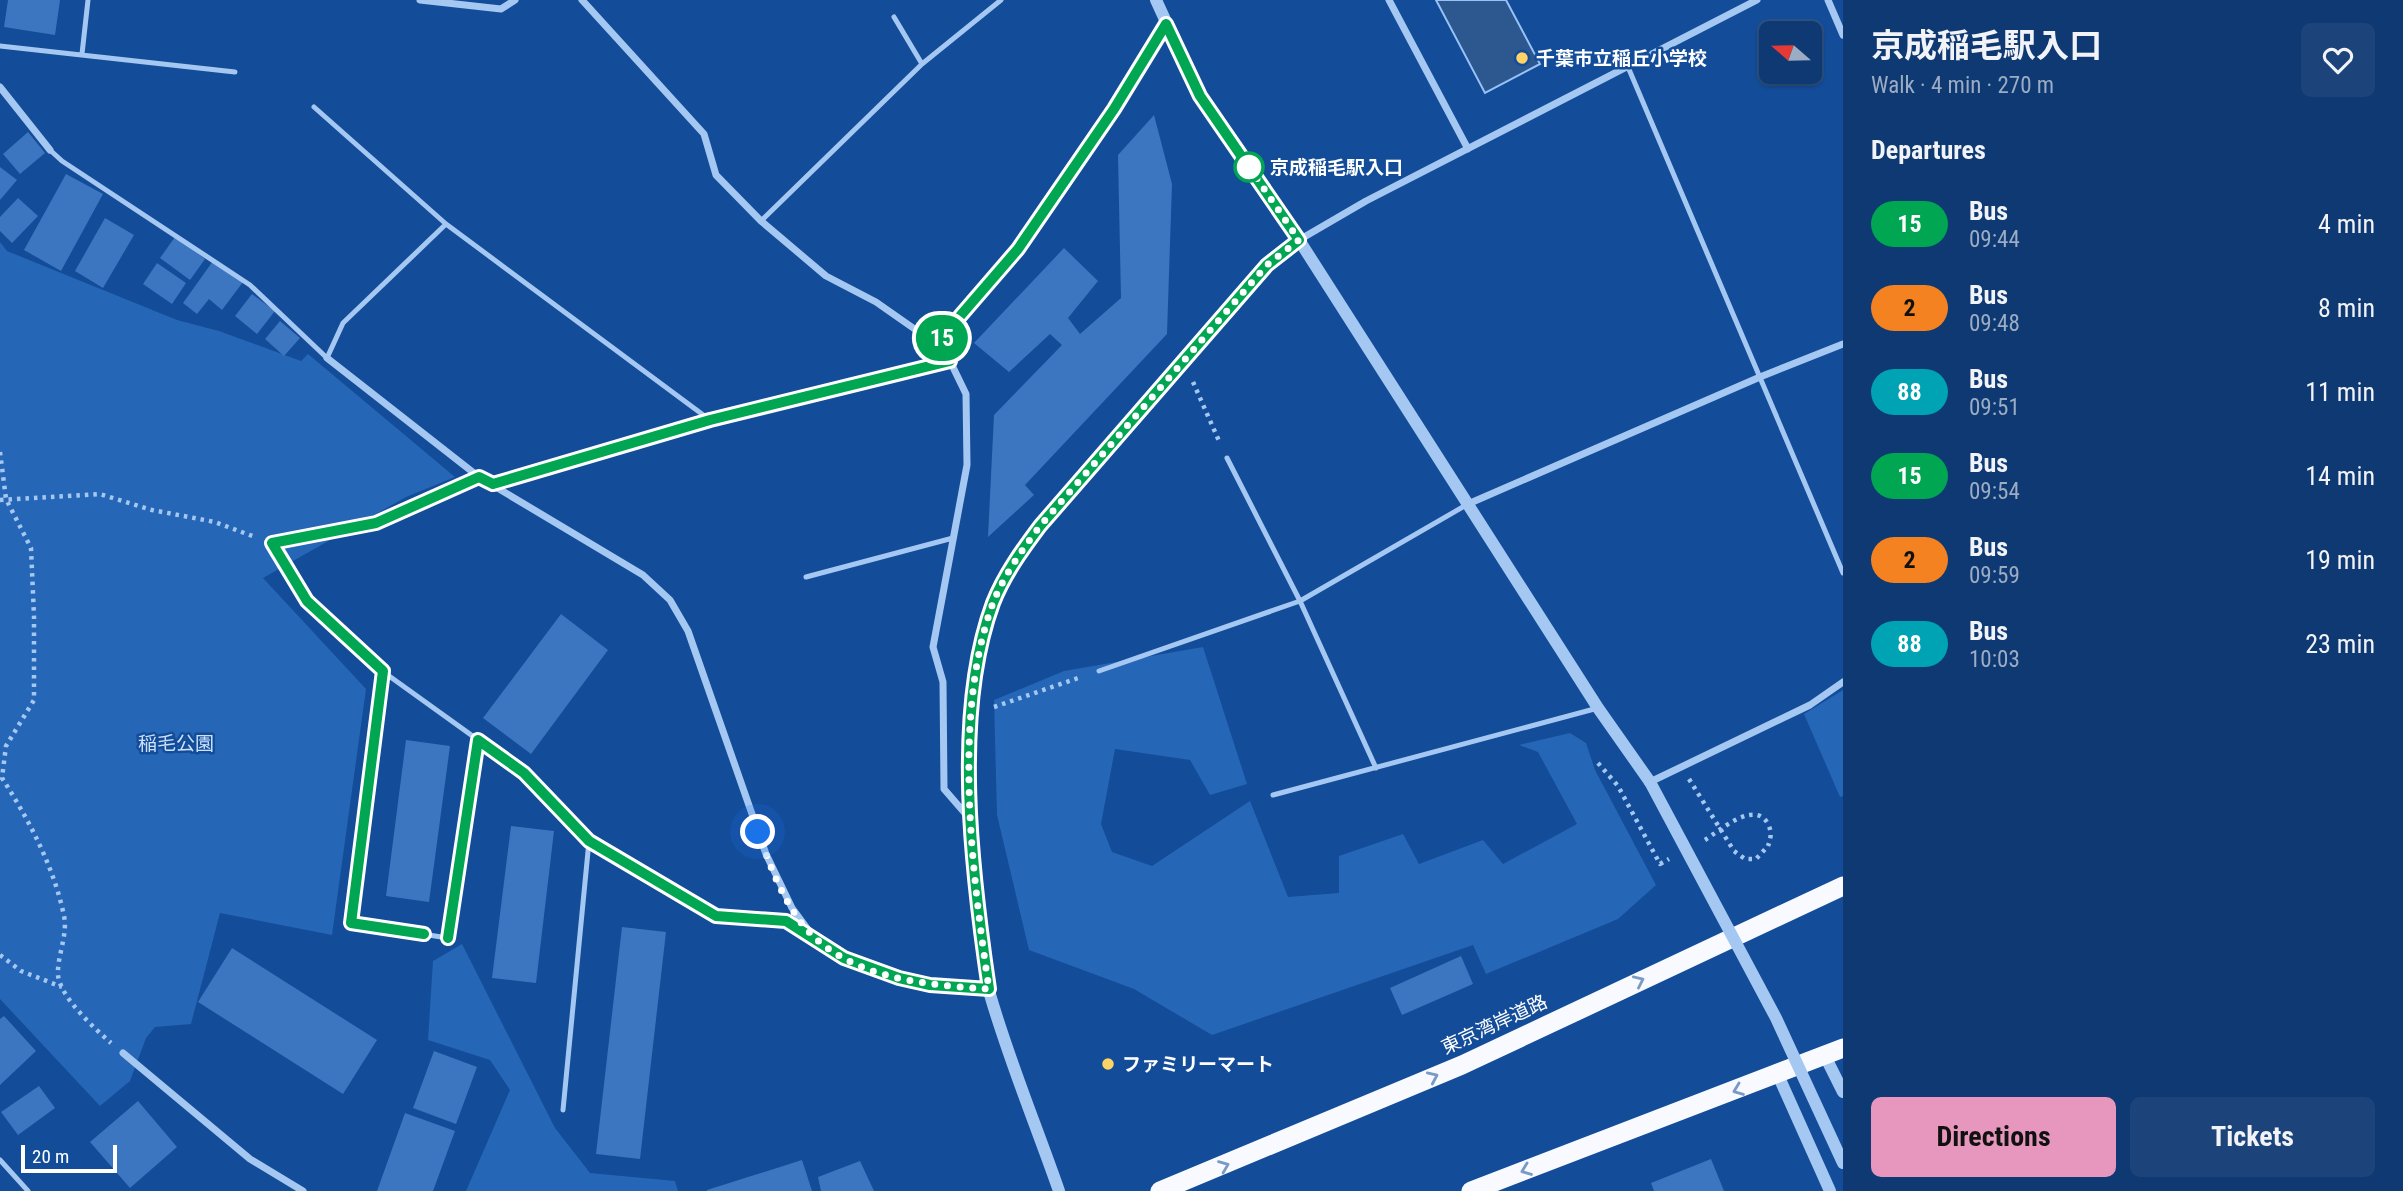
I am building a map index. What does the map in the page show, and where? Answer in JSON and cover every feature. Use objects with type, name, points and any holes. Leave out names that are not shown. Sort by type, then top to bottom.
[{"type":"highway","name":"東京湾岸道路","points":[[1160,1191],[1462,1065],[1843,886]]},
{"type":"highway","points":[[1471,1191],[1834,1052]]},
{"type":"street","points":[[420,0],[501,9],[515,0]]},
{"type":"street","points":[[582,0],[704,134],[716,174],[761,221],[826,276],[876,302],[936,344],[950,361],[966,394],[967,466],[933,647],[943,682],[944,789],[970,820]]},
{"type":"street","points":[[1156,0],[1200,96],[1299,240],[1598,708],[1650,782],[1776,1018],[1843,1163]]},
{"type":"street","points":[[1389,0],[1468,149]]},
{"type":"street","points":[[1059,1191],[989,989],[972,869],[972,715],[981,643],[994,602],[1016,559],[1040,526],[1267,265],[1299,240],[1366,201],[1757,0]]},
{"type":"street","points":[[1828,0],[1843,34]]},
{"type":"street","points":[[936,344],[1018,249],[1114,109],[1166,24]]},
{"type":"street","points":[[0,87],[50,150]]},
{"type":"street","points":[[1468,504],[1760,377],[1843,344]]},
{"type":"street","points":[[327,358],[479,477],[615,556],[670,600],[688,631],[766,854],[792,908],[812,935],[844,958],[899,978],[930,985],[989,989]]},
{"type":"street","points":[[272,543],[376,523],[479,477]]},
{"type":"street","points":[[1650,782],[1810,705],[1843,681]]},
{"type":"street","points":[[1834,1052],[1843,1092]]},
{"type":"street","points":[[122,1053],[250,1159],[303,1191]]},
{"type":"street","points":[[1778,1075],[1830,1191]]},
{"type":"lane","points":[[82,54],[88,0]]},
{"type":"lane","points":[[761,221],[922,64],[1001,0]]},
{"type":"lane","points":[[894,17],[922,64]]},
{"type":"lane","points":[[0,46],[235,72]]},
{"type":"lane","points":[[1628,67],[1843,573]]},
{"type":"lane","points":[[314,107],[446,224],[710,420]]},
{"type":"lane","points":[[50,150],[250,285],[327,358],[343,323],[446,224]]},
{"type":"lane","points":[[493,484],[710,420],[950,361]]},
{"type":"lane","points":[[1227,458],[1300,601],[1376,768]]},
{"type":"lane","points":[[1099,671],[1300,601],[1468,504]]},
{"type":"lane","points":[[806,577],[953,538]]},
{"type":"lane","points":[[272,543],[307,601],[383,671],[524,773],[589,841],[716,916],[786,921],[812,935]]},
{"type":"lane","points":[[383,671],[351,923],[448,938],[478,740]]},
{"type":"lane","points":[[1273,795],[1598,708]]},
{"type":"lane","points":[[563,1110],[589,841]]},
{"type":"lane","points":[[0,1160],[28,1191]]},
{"type":"path","points":[[1183,361],[1227,458]]},
{"type":"path","points":[[0,452],[3,499],[31,548],[34,700],[6,746],[2,778],[28,818],[65,918],[58,976],[62,988],[89,1024],[122,1053]]},
{"type":"path","points":[[3,499],[100,494],[152,510],[215,522],[272,543]]},
{"type":"path","points":[[972,715],[1099,671]]},
{"type":"path","points":[[1598,763],[1619,786],[1660,864],[1680,854]]},
{"type":"path","points":[[1689,779],[1715,820],[1721,831],[1734,851],[1745,859],[1756,859],[1765,853],[1771,835],[1763,817],[1751,814],[1746,815],[1735,822],[1724,828],[1712,835],[1701,842]]},
{"type":"path","points":[[0,955],[21,971],[62,988]]},
{"type":"green space","name":"稲毛公園","points":[[0,242],[7,251],[177,320],[219,331],[301,361],[308,354],[455,477],[406,497],[263,578],[366,689],[332,935],[220,913],[191,1024],[155,1027],[146,1038],[130,1081],[100,1106],[0,999]]},
{"type":"green space","points":[[1203,647],[1247,784],[1210,795],[1190,760],[1115,749],[1101,824],[1112,852],[1152,866],[1250,801],[1288,897],[1339,893],[1339,856],[1403,834],[1419,864],[1483,840],[1503,864],[1577,824],[1538,752],[1519,745],[1570,733],[1586,743],[1595,770],[1656,885],[1618,919],[1486,974],[1473,945],[1212,1035],[1134,989],[1029,950],[997,815],[994,700],[1064,671]]},
{"type":"green space","points":[[1843,690],[1843,796],[1840,797],[1804,714]]},
{"type":"green space","points":[[462,944],[555,1128],[590,1173],[675,1181],[678,1191],[466,1191],[510,1090],[490,1060],[428,1040],[433,961]]},
{"type":"shaded area","points":[[1436,0],[1506,0],[1540,64],[1485,93]]},
{"type":"building","points":[[8,0],[60,0],[55,35],[4,27]]},
{"type":"building","points":[[1154,115],[1172,184],[1167,334],[1025,485],[1034,495],[988,537],[994,415],[1062,345],[1050,334],[1009,372],[974,343],[1064,248],[1098,281],[1068,318],[1080,334],[1121,298],[1118,155]]},
{"type":"building","points":[[28,132],[45,153],[20,174],[3,154]]},
{"type":"building","points":[[0,167],[17,180],[0,200]]},
{"type":"building","points":[[66,174],[103,194],[61,271],[24,250]]},
{"type":"building","points":[[18,198],[38,216],[12,243],[0,231],[0,217]]},
{"type":"building","points":[[105,218],[134,235],[103,288],[75,271]]},
{"type":"building","points":[[175,237],[205,259],[190,280],[160,258]]},
{"type":"building","points":[[213,261],[243,282],[222,310],[209,299],[197,314],[183,303]]},
{"type":"building","points":[[157,263],[186,283],[172,304],[143,284]]},
{"type":"building","points":[[252,294],[275,311],[257,334],[235,316]]},
{"type":"building","points":[[280,321],[300,338],[284,356],[265,339]]},
{"type":"building","points":[[561,614],[608,650],[531,754],[483,718]]},
{"type":"building","points":[[406,740],[450,746],[429,902],[386,896]]},
{"type":"building","points":[[511,826],[554,831],[536,983],[492,978]]},
{"type":"building","points":[[622,927],[666,932],[640,1159],[596,1154]]},
{"type":"building","points":[[232,948],[377,1040],[343,1094],[198,1002]]},
{"type":"building","points":[[1461,956],[1473,984],[1402,1015],[1390,988]]},
{"type":"building","points":[[4,1016],[36,1051],[0,1085],[0,1019]]},
{"type":"building","points":[[434,1051],[477,1067],[456,1124],[413,1108]]},
{"type":"building","points":[[39,1086],[55,1108],[18,1135],[1,1112]]},
{"type":"building","points":[[138,1101],[177,1147],[130,1188],[90,1142]]},
{"type":"building","points":[[405,1113],[455,1131],[433,1191],[377,1191]]},
{"type":"building","points":[[1711,1159],[1724,1191],[1654,1191],[1651,1183]]},
{"type":"building","points":[[802,1160],[812,1191],[707,1191],[707,1190]]},
{"type":"building","points":[[860,1161],[874,1191],[821,1191],[818,1177]]},
{"type":"bus line","name":"15","points":[[424,934],[351,923],[383,671],[371,663],[307,601],[272,543],[376,523],[479,477],[493,484],[710,420],[950,361],[936,344],[1018,249],[1114,109],[1166,24],[1200,96],[1299,240],[1267,265],[1040,526],[1016,559],[994,602],[981,643],[972,715],[970,820],[972,869],[989,989],[930,985],[899,978],[844,958],[812,935],[786,921],[716,916],[589,841],[524,773],[478,740],[448,938]]},
{"type":"place","name":"千葉市立稲丘小学校","points":[[1522,58]]},
{"type":"place","name":"京成稲毛駅入口","points":[[1249,167]]},
{"type":"place","name":"ファミリーマート","points":[[1108,1064]]},
{"type":"route","points":[[758,832],[792,908],[812,935],[844,958],[899,978],[930,985],[989,989],[972,869],[970,820],[972,715],[981,643],[994,602],[1016,559],[1040,526],[1267,265],[1299,240],[1243,158],[1249,167]]}]
